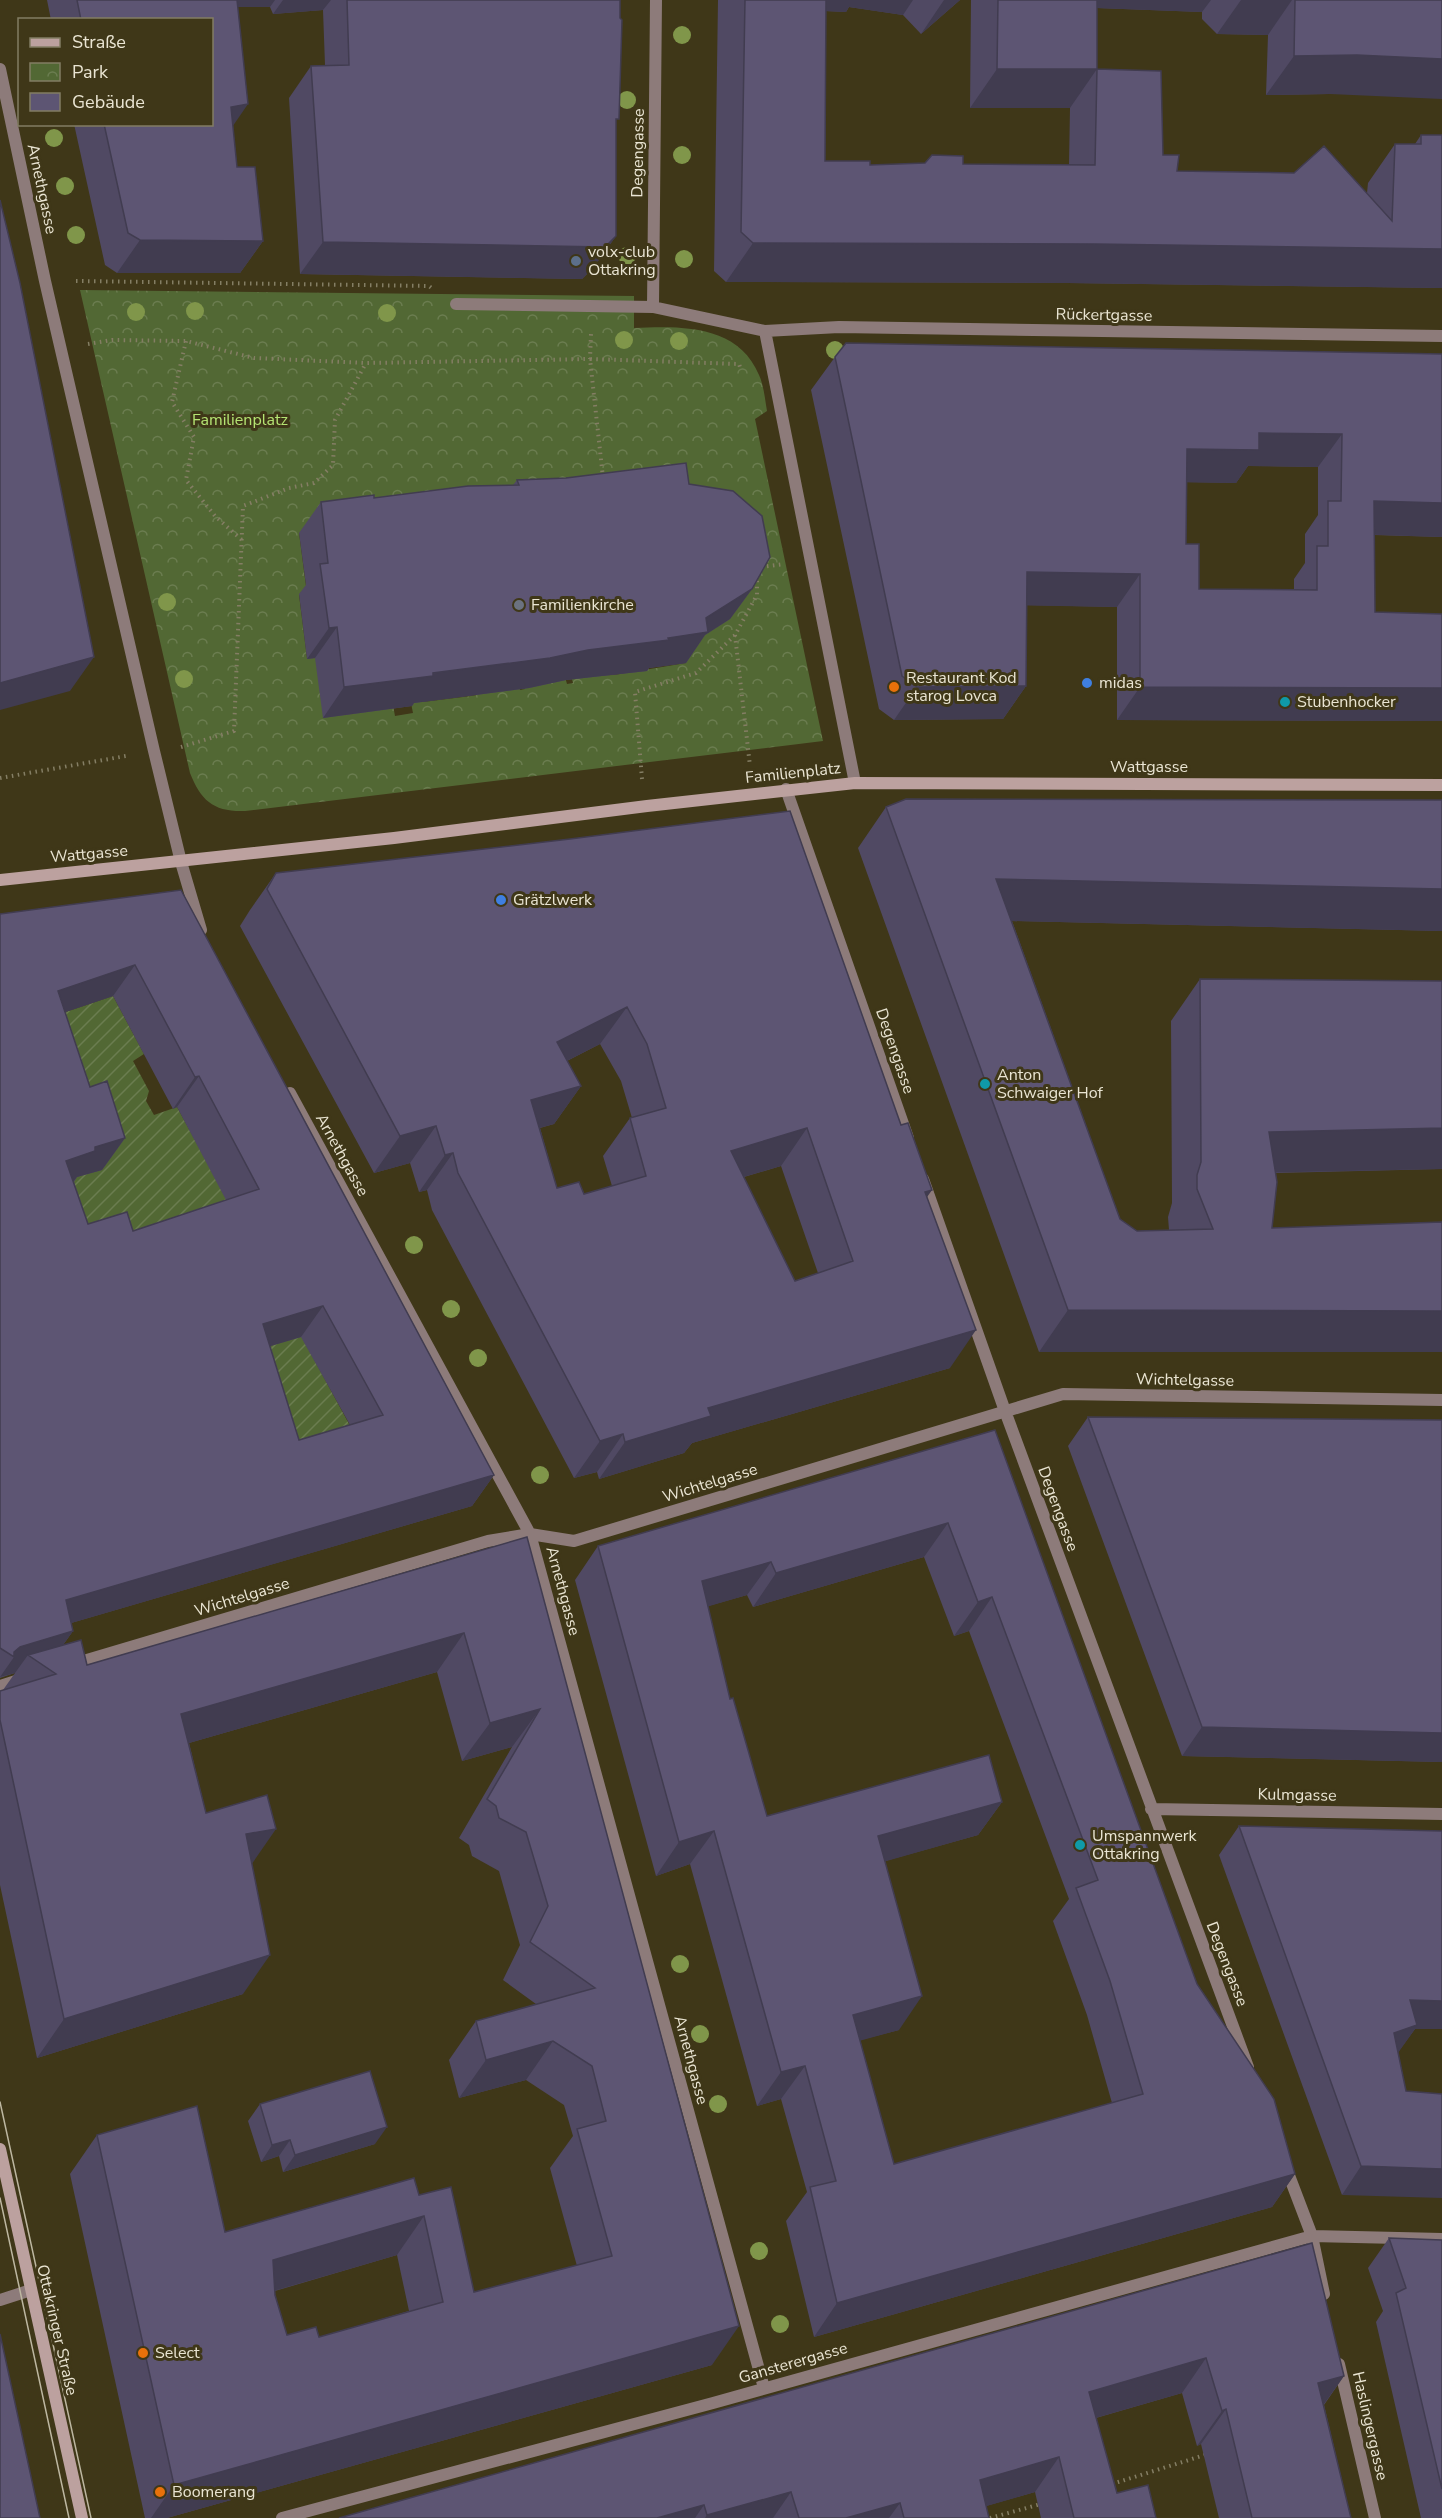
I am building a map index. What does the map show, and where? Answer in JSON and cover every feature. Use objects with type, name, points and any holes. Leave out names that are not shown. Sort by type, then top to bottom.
[{"type":"main road","name":"Wattgasse","points":[[855,783],[1442,785]]},
{"type":"main road","name":"Familienplatz","points":[[181,862],[786,789],[855,783]]},
{"type":"main road","name":"Wattgasse","points":[[0,880],[181,862]]},
{"type":"main road","name":"Ottakringer Straße","points":[[0,2149],[82,2518]]},
{"type":"street","name":"Degengasse","points":[[653,307],[656,0]]},
{"type":"street","name":"Arnethgasse","points":[[0,69],[45,281]]},
{"type":"street","points":[[45,281],[181,862],[198,924],[209,946]]},
{"type":"street","points":[[456,304],[653,307],[765,331]]},
{"type":"street","name":"Rückertgasse","points":[[765,331],[839,327],[1442,336]]},
{"type":"street","name":"Familienplatz","points":[[765,331],[855,783]]},
{"type":"street","name":"Degengasse","points":[[786,789],[1005,1411],[1151,1809],[1253,2078]]},
{"type":"street","name":"Arnethgasse","points":[[284,1082],[530,1534],[764,2388]]},
{"type":"street","name":"Wichtelgasse","points":[[57,1669],[488,1541],[530,1534],[574,1541],[1063,1394],[1442,1400]]},
{"type":"street","points":[[0,1686],[34,1676]]},
{"type":"street","name":"Kulmgasse","points":[[1151,1809],[1442,1814]]},
{"type":"street","points":[[1282,2157],[1312,2236],[1326,2303]]},
{"type":"street","name":"Gansterergasse","points":[[282,2518],[764,2388],[1312,2236],[1442,2239]]},
{"type":"street","points":[[0,2300],[31,2290]]},
{"type":"street","name":"Haslingergasse","points":[[1336,2348],[1375,2518]]},
{"type":"path","points":[[45,281],[429,286],[456,304]]},
{"type":"path","points":[[592,306],[590,359],[604,480]]},
{"type":"path","points":[[61,349],[112,340],[186,341],[255,358],[366,363],[590,359],[739,364],[741,375]]},
{"type":"path","points":[[186,341],[172,402],[194,437],[186,480],[215,516],[242,540]]},
{"type":"path","points":[[0,778],[184,746],[234,730],[243,506],[290,488],[314,483],[333,465],[335,420],[366,363]]},
{"type":"path","points":[[778,553],[783,576]]},
{"type":"path","points":[[647,806],[639,762],[635,692],[696,673],[735,634],[757,595],[757,567],[811,561]]},
{"type":"path","points":[[735,634],[753,793]]},
{"type":"path","points":[[1111,2484],[1216,2451]]},
{"type":"path","points":[[1133,2478],[1136,2488]]},
{"type":"path","points":[[990,2518],[1045,2502]]},
{"type":"green space","name":"Familienplatz","points":[[80,290],[634,296],[634,328],[670,327],[706,332],[722,337],[737,346],[749,358],[759,375],[764,393],[767,411],[755,419],[823,741],[245,811],[225,809],[210,803],[199,791],[190,773]],"holes":[[[299,533],[686,663],[614,675],[571,676],[573,683],[567,684],[565,677],[524,682],[525,689],[520,690],[519,683],[476,689],[477,695],[471,696],[423,702],[410,698],[413,713],[395,716],[392,700],[318,657],[307,658],[299,595],[306,586]]]},
{"type":"green space","points":[[113,996],[144,1054],[133,1061],[149,1091],[146,1101],[154,1115],[177,1107],[361,1446],[277,1472],[111,1262],[0,1207],[68,1119],[36,1022]]},
{"type":"building","points":[[77,0],[237,0],[248,104],[231,107],[237,167],[255,167],[263,241],[140,240],[128,233],[104,126],[213,126],[213,18],[81,18]]},
{"type":"building","points":[[347,0],[620,0],[622,20],[619,119],[616,119],[616,236],[605,247],[323,242],[311,66],[349,65]]},
{"type":"building","points":[[745,0],[826,0],[825,161],[870,161],[870,165],[925,163],[932,155],[963,156],[963,164],[1095,165],[1097,69],[1161,71],[1163,155],[1179,155],[1177,171],[1294,173],[1324,146],[1392,221],[1395,144],[1421,144],[1421,135],[1442,135],[1442,249],[1095,244],[753,243],[741,232]]},
{"type":"building","points":[[998,0],[1097,0],[1097,69],[997,69]]},
{"type":"building","points":[[1295,0],[1442,0],[1442,59],[1357,55],[1294,56]]},
{"type":"building","points":[[0,200],[20,283],[94,657],[0,683]]},
{"type":"building","points":[[846,343],[1442,354],[1442,503],[1374,501],[1375,612],[1442,614],[1442,688],[1140,687],[1140,574],[1027,572],[1026,686],[917,687],[902,676],[835,357]],"holes":[[[1259,433],[1342,434],[1341,501],[1328,501],[1328,546],[1317,546],[1317,590],[1199,589],[1199,544],[1186,544],[1187,449],[1259,450]]]},
{"type":"building","name":"Familienkirche","points":[[686,463],[689,484],[733,491],[762,516],[770,557],[752,589],[706,618],[708,632],[550,658],[433,673],[433,676],[344,687],[337,627],[329,628],[320,564],[328,563],[321,502],[468,486],[519,485],[517,480],[566,478]]},
{"type":"building","points":[[906,799],[1442,800],[1442,889],[996,879],[1120,1219],[1137,1231],[1213,1229],[1197,1189],[1197,1175],[1201,1162],[1200,979],[1442,981],[1442,1128],[1269,1132],[1277,1182],[1272,1228],[1442,1222],[1442,1311],[1068,1310],[886,807]]},
{"type":"building","points":[[790,811],[901,1125],[908,1123],[932,1190],[925,1192],[976,1330],[708,1408],[711,1416],[625,1442],[623,1434],[600,1441],[458,1173],[453,1153],[445,1155],[436,1126],[400,1136],[267,889],[276,873]],"holes":[[[627,1007],[647,1044],[666,1108],[630,1118],[646,1176],[584,1194],[579,1182],[557,1188],[531,1100],[581,1086],[557,1042]],[[807,1128],[853,1261],[795,1281],[731,1151]]]},
{"type":"building","points":[[181,890],[494,1475],[66,1600],[73,1631],[20,1647],[14,1652],[14,1657],[0,1648],[0,914]],"holes":[[[135,965],[195,1077],[199,1076],[259,1189],[133,1231],[127,1212],[88,1224],[66,1161],[95,1151],[95,1147],[125,1138],[107,1081],[90,1087],[58,991]],[[323,1306],[383,1415],[299,1440],[263,1324]]]},
{"type":"building","points":[[1088,1417],[1442,1420],[1442,1733],[1202,1727]]},
{"type":"building","points":[[995,1430],[1197,1984],[1274,2099],[1295,2174],[837,2303],[810,2187],[836,2181],[805,2066],[781,2072],[714,1831],[679,1842],[598,1546]],"holes":[[[948,1523],[978,1602],[992,1597],[1098,1880],[1076,1888],[1110,1981],[1143,2094],[894,2164],[853,2015],[922,1996],[878,1836],[1002,1802],[989,1755],[767,1816],[733,1698],[730,1699],[702,1581],[771,1562],[776,1573]]]},
{"type":"building","points":[[527,1537],[739,2326],[174,2485],[97,2135],[197,2106],[225,2232],[414,2178],[419,2195],[451,2187],[474,2292],[612,2256],[577,2129],[606,2121],[592,2066],[553,2041],[486,2060],[476,2021],[595,1988],[530,1942],[548,1906],[526,1832],[499,1818],[496,1806],[487,1799],[540,1709],[490,1723],[464,1633],[181,1714],[206,1813],[267,1795],[276,1829],[246,1834],[270,1955],[64,2019],[0,1720],[0,1691],[56,1674],[28,1655],[81,1640],[87,1665]],"holes":[[[424,2216],[443,2302],[319,2337],[316,2327],[287,2335],[275,2295],[273,2260]]]},
{"type":"building","points":[[1239,1826],[1442,1831],[1442,2001],[1410,2000],[1417,2025],[1394,2033],[1406,2091],[1442,2094],[1442,2169],[1361,2166]]},
{"type":"building","points":[[370,2071],[387,2127],[295,2155],[290,2140],[272,2145],[260,2104]]},
{"type":"building","points":[[1389,2238],[1442,2240],[1442,2489],[1396,2293],[1406,2288]]},
{"type":"building","points":[[1312,2243],[1344,2376],[1318,2383],[1351,2518],[1252,2518],[1226,2409],[1222,2411],[1206,2358],[1089,2392],[1117,2493],[1148,2485],[1156,2518],[1074,2518],[1059,2457],[980,2480],[989,2518],[904,2518],[900,2503],[846,2518],[799,2518],[791,2492],[707,2515],[704,2505],[657,2518],[339,2518]]},
{"type":"building","points":[[0,2334],[40,2518],[0,2518]]},
{"type":"tram line","points":[[0,2102],[91,2518]]},
{"type":"tram line","points":[[0,2198],[69,2518]]},
{"type":"place","name":"volx-club Ottakring","points":[[576,261]]},
{"type":"place","name":"Familienkirche","points":[[519,605]]},
{"type":"place","name":"midas","points":[[1087,683]]},
{"type":"place","name":"Restaurant Kod starog Lovca","points":[[894,687]]},
{"type":"place","name":"Stubenhocker","points":[[1285,702]]},
{"type":"place","name":"Grätzlwerk","points":[[501,900]]},
{"type":"place","name":"Anton Schwaiger Hof","points":[[985,1084]]},
{"type":"place","name":"Umspannwerk Ottakring","points":[[1080,1845]]},
{"type":"place","name":"Select","points":[[143,2353]]},
{"type":"place","name":"Boomerang","points":[[160,2492]]}]
